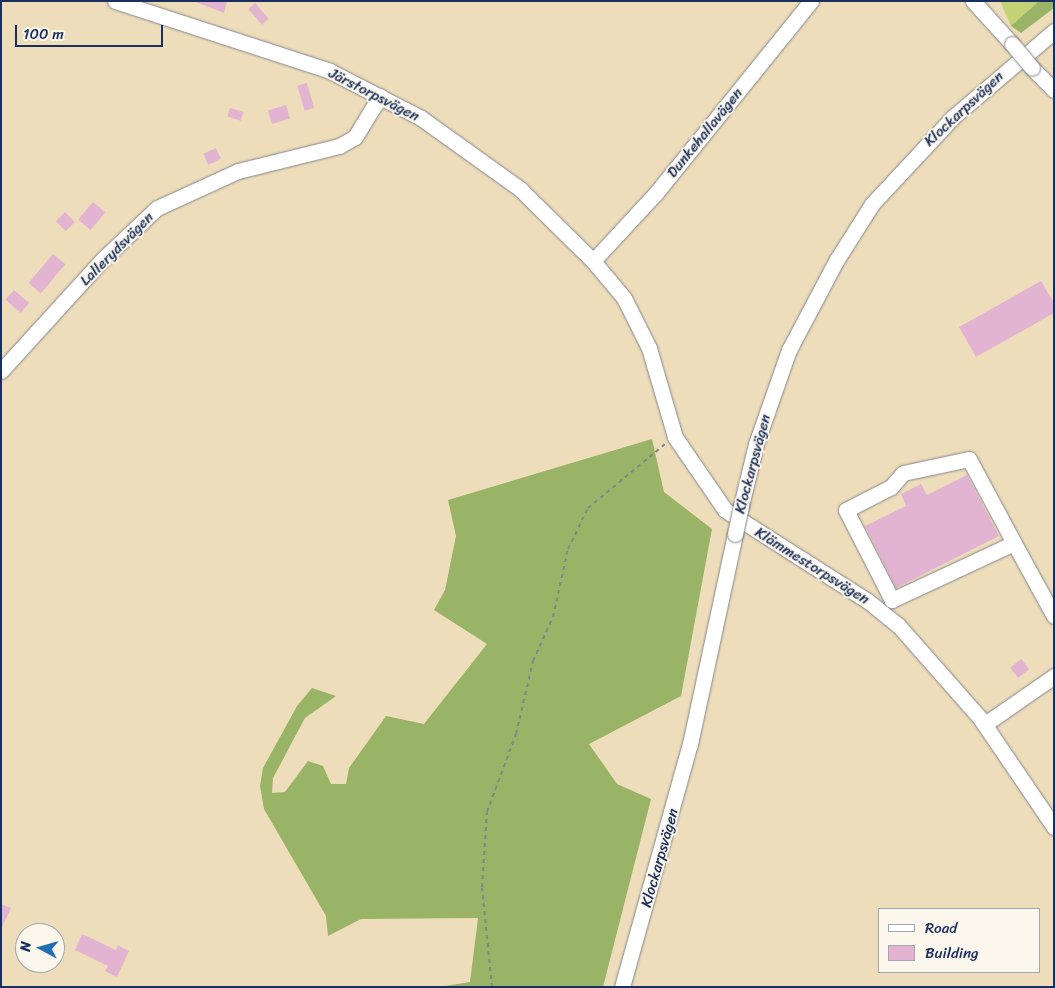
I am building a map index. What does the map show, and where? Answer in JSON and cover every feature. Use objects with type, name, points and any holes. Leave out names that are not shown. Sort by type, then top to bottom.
[{"type":"street","name":"Järstorpsvägen","points":[[115,1],[289,55],[380,96],[500,172],[593,261]]},
{"type":"street","name":"Dunkehallavägen","points":[[593,261],[656,193],[811,1]]},
{"type":"street","points":[[973,1],[1054,90]]},
{"type":"street","name":"Klockarpsvägen","points":[[622,987],[690,744],[756,444],[790,350],[831,268],[872,204],[953,117],[1054,31]]},
{"type":"street","name":"Lallerydsvägen","points":[[1,370],[103,259],[157,208],[238,171],[339,146],[355,137],[380,96]]},
{"type":"street","name":"Klämmestorpsvägen","points":[[593,261],[637,320],[675,436],[725,510],[868,600],[898,625],[985,724],[1054,827]]},
{"type":"street","points":[[1014,543],[892,600],[846,510],[891,488],[903,473],[969,459],[1054,616]]},
{"type":"street","points":[[985,724],[1054,676]]},
{"type":"path","points":[[492,987],[482,887],[487,812],[516,734],[533,661],[554,617],[568,549],[588,508],[675,436]]},
{"type":"green space","points":[[1000,1],[1039,1],[1011,26]]},
{"type":"green space","points":[[1039,1],[1054,1],[1054,8],[1021,33],[1011,26]]},
{"type":"green space","points":[[652,439],[664,492],[712,529],[681,696],[589,744],[617,784],[651,799],[603,987],[439,987],[470,982],[478,918],[361,919],[328,936],[326,916],[264,809],[260,786],[263,768],[297,706],[312,688],[336,696],[305,718],[273,778],[272,793],[285,792],[308,761],[323,766],[331,784],[346,784],[349,768],[386,716],[424,724],[487,644],[434,610],[445,590],[456,536],[448,500]]},
{"type":"building","points":[[193,1],[227,1],[224,13]]},
{"type":"building","points":[[255,3],[269,19],[262,25],[248,9]]},
{"type":"building","points":[[307,83],[314,108],[305,111],[297,86]]},
{"type":"building","points":[[286,105],[290,118],[272,124],[268,111]]},
{"type":"building","points":[[230,108],[243,112],[241,121],[227,117]]},
{"type":"building","points":[[216,148],[221,159],[208,165],[203,154]]},
{"type":"building","points":[[93,202],[105,212],[90,230],[78,220]]},
{"type":"building","points":[[65,212],[75,222],[66,231],[56,221]]},
{"type":"building","points":[[53,254],[65,264],[41,293],[29,283]]},
{"type":"building","points":[[1041,281],[1054,303],[1054,313],[976,357],[959,327]]},
{"type":"building","points":[[14,290],[29,303],[21,313],[5,300]]},
{"type":"building","points":[[967,475],[999,536],[896,588],[865,526],[906,506],[901,494],[921,484],[927,495]]},
{"type":"building","points":[[1021,659],[1029,669],[1018,678],[1010,668]]},
{"type":"building","points":[[1,904],[11,908],[1,929]]},
{"type":"building","points":[[82,934],[116,950],[118,945],[129,951],[117,977],[105,971],[108,966],[75,950]]}]
